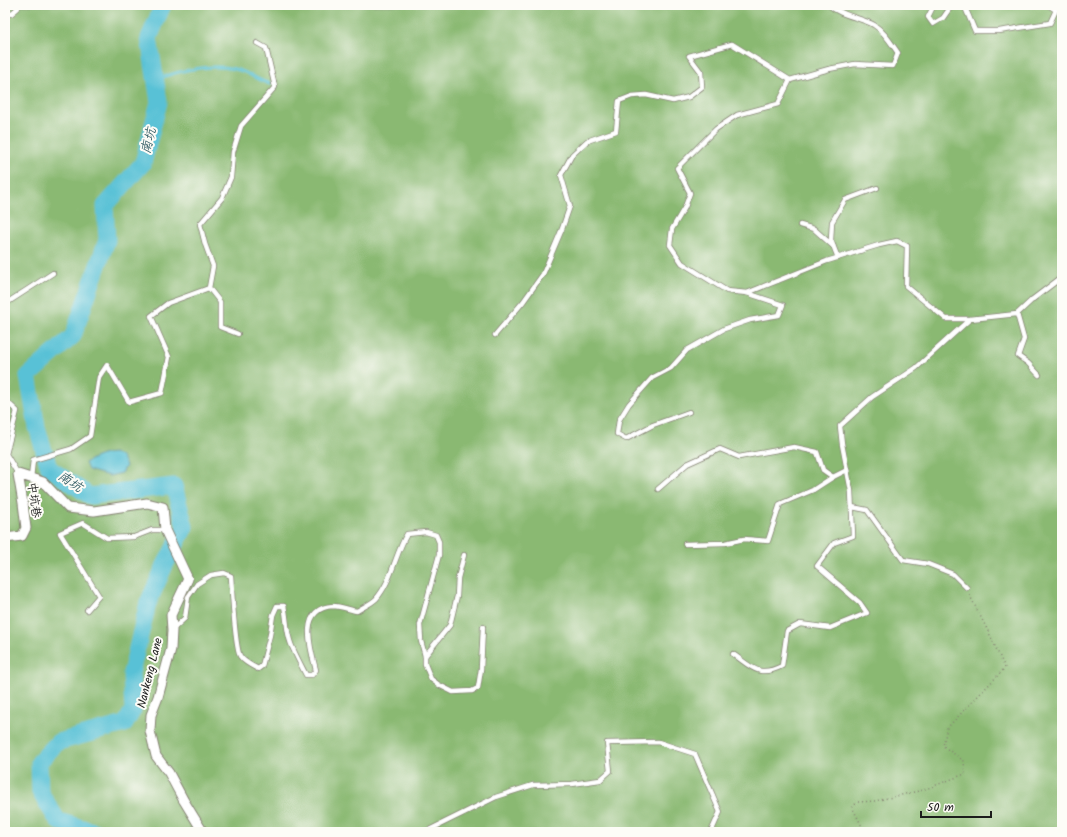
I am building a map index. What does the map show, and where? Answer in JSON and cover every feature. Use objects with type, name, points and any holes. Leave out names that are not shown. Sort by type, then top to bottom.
[{"type":"street","name":"Nankeng Lane","points":[[18,474],[43,482],[68,508],[94,511],[147,503],[163,506],[165,530],[188,579],[171,615],[171,649],[160,691],[151,715],[150,731],[156,756],[169,773],[203,832]]},
{"type":"street","name":"中坑巷","points":[[5,538],[22,536],[26,528],[24,503],[18,474]]},
{"type":"lane","points":[[5,13],[11,14],[18,8],[16,5]]},
{"type":"lane","points":[[495,335],[523,302],[543,274],[562,228],[570,206],[561,175],[572,155],[587,141],[616,131],[620,101],[632,96],[646,95],[673,101],[689,97],[702,87],[700,72],[689,56],[732,44],[790,80],[829,69],[856,64],[893,66],[898,53],[888,38],[874,25],[837,12],[829,5]]},
{"type":"lane","points":[[934,5],[928,17],[933,24],[943,18],[952,5]]},
{"type":"lane","points":[[964,5],[976,31],[999,30],[1050,23],[1056,10],[1048,5]]},
{"type":"lane","points":[[238,334],[220,328],[220,302],[209,288],[213,266],[200,224],[222,198],[231,177],[233,152],[241,126],[275,86],[266,48],[256,43]]},
{"type":"lane","points":[[689,412],[653,425],[626,439],[617,434],[619,420],[629,404],[652,378],[671,368],[687,350],[724,329],[750,320],[779,315],[783,305],[748,293],[727,291],[682,263],[670,245],[672,229],[690,193],[677,168],[716,129],[737,115],[778,104],[790,80]]},
{"type":"lane","points":[[838,258],[831,240],[832,222],[845,200],[877,188]]},
{"type":"lane","points":[[800,225],[814,229],[834,247]]},
{"type":"lane","points":[[748,293],[838,258],[897,241],[907,246],[906,286],[946,319],[970,319],[1017,314],[1033,299],[1062,277]]},
{"type":"lane","points":[[5,304],[53,273]]},
{"type":"lane","points":[[31,478],[33,460],[71,449],[90,436],[99,377],[107,365],[129,402],[162,393],[169,357],[151,316],[168,303],[209,288]]},
{"type":"lane","points":[[1017,314],[1024,339],[1018,356],[1028,363],[1039,375]]},
{"type":"lane","points":[[733,654],[757,671],[771,671],[782,666],[787,631],[800,624],[830,628],[867,613],[860,602],[817,566],[834,543],[853,536],[851,491],[840,426],[872,397],[916,368],[970,319]]},
{"type":"lane","points":[[5,341],[5,348]]},
{"type":"lane","points":[[5,400],[17,411],[6,454],[18,474]]},
{"type":"lane","points":[[658,488],[687,464],[720,449],[739,457],[794,447],[817,452],[823,470],[833,477]]},
{"type":"lane","points":[[685,544],[725,543],[744,539],[768,541],[780,504],[813,490],[847,470]]},
{"type":"lane","points":[[852,507],[867,510],[903,560],[928,564],[953,574],[967,588]]},
{"type":"lane","points":[[87,610],[99,596],[60,533],[83,523],[107,538],[134,537],[152,530],[165,530]]},
{"type":"lane","points":[[172,630],[185,618],[188,597],[198,584],[211,575],[224,573],[231,576],[236,640],[240,656],[250,665],[258,669],[262,666],[270,635],[273,615],[277,606],[284,606],[286,613],[285,623],[291,643],[306,675],[312,675],[316,670],[309,645],[309,624],[314,614],[322,608],[334,606],[357,611],[375,599],[388,580],[400,544],[407,534],[426,532],[436,535],[439,542],[439,556],[420,625],[425,664],[431,679],[440,686],[453,692],[472,691],[478,688],[481,669],[483,627]]},
{"type":"lane","points":[[425,656],[450,625],[458,578],[464,555]]},
{"type":"lane","points":[[424,832],[496,797],[533,785],[572,784],[600,780],[610,771],[607,743],[658,742],[695,754],[720,812],[711,832]]},
{"type":"path","points":[[865,832],[852,807],[858,802],[875,801],[923,790],[965,774],[964,762],[943,746],[947,728],[1005,668],[967,588]]},
{"type":"green space","points":[[5,5],[1062,5],[1062,832],[5,832]]},
{"type":"water","points":[[113,453],[123,459],[126,466],[122,473],[109,476],[88,470],[85,463],[99,456]]},
{"type":"waterway","name":"南坑","points":[[96,832],[58,821],[40,792],[39,762],[58,742],[125,724],[133,710],[131,673],[148,603],[165,565],[185,527],[174,486],[90,496],[49,468],[37,427],[28,376],[73,336],[107,240],[105,206],[143,163],[159,102],[149,38],[163,5]]},
{"type":"waterway","points":[[155,80],[187,70],[223,67],[244,72],[270,84]]}]
